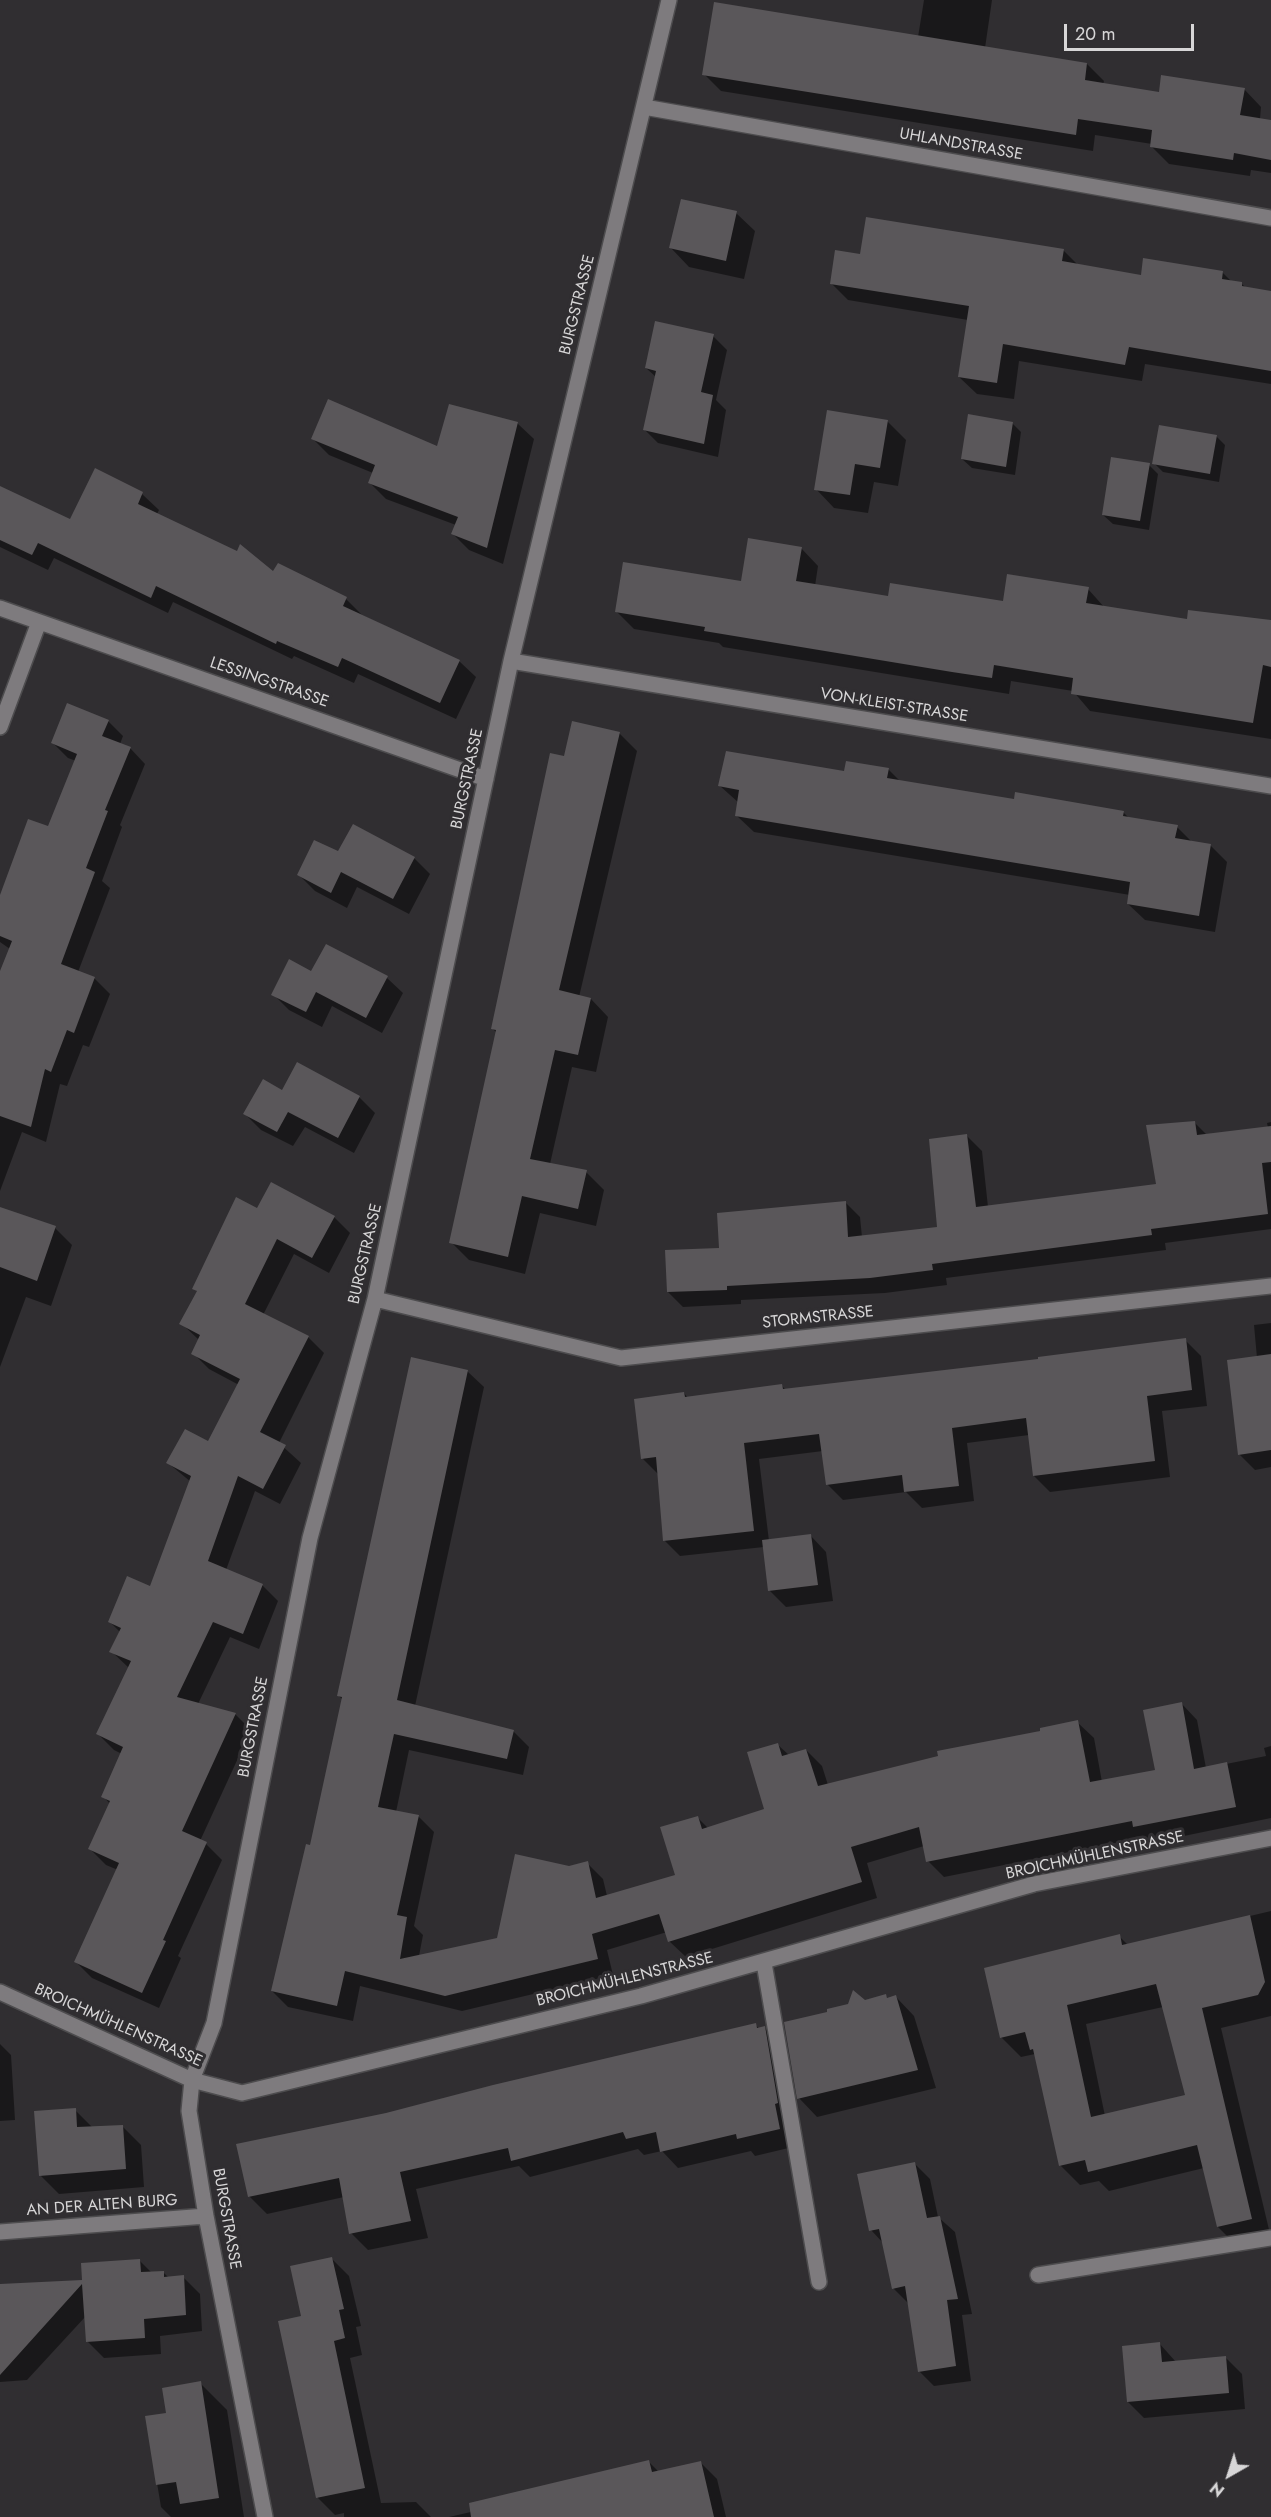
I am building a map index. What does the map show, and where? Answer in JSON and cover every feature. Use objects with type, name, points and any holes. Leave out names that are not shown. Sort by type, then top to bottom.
[{"type":"street","name":"BURGSTRASSE","points":[[265,2517],[206,2216],[189,2111],[192,2080],[214,2023],[310,1538],[375,1299],[511,661],[669,0]]},
{"type":"street","name":"UHLANDSTRASSE","points":[[644,107],[1271,218]]},
{"type":"street","name":"LESSINGSTRASSE","points":[[0,608],[486,778]]},
{"type":"street","points":[[0,727],[39,622]]},
{"type":"street","name":"VON-KLEIST-STRASSE","points":[[511,661],[1271,786]]},
{"type":"street","name":"STORMSTRASSE","points":[[375,1299],[621,1359],[1271,1286]]},
{"type":"street","name":"BROICHMÜHLENSTRASSE","points":[[0,1992],[192,2080],[242,2093],[641,1996],[764,1963],[1034,1884],[1271,1838]]},
{"type":"street","points":[[764,1963],[819,2282]]},
{"type":"street","name":"AN DER ALTEN BURG","points":[[0,2232],[206,2216]]},
{"type":"street","points":[[1038,2275],[1271,2238]]},
{"type":"building","points":[[714,2],[1087,63],[1085,80],[1159,92],[1161,75],[1245,88],[1240,115],[1271,120],[1271,160],[1234,153],[1233,160],[1150,147],[1152,130],[1078,119],[1076,135],[702,75]]},
{"type":"building","points":[[681,199],[737,211],[726,261],[669,248]]},
{"type":"building","points":[[866,217],[1064,249],[1062,261],[1141,275],[1143,258],[1223,271],[1222,279],[1242,282],[1242,286],[1271,291],[1271,371],[1129,347],[1125,365],[1003,344],[997,383],[958,377],[969,306],[830,284],[835,250],[860,254]]},
{"type":"building","points":[[655,321],[714,334],[701,392],[713,395],[704,444],[643,430],[656,371],[645,368]]},
{"type":"building","points":[[328,399],[437,446],[449,404],[518,422],[487,548],[451,534],[458,517],[368,483],[375,465],[311,439]]},
{"type":"building","points":[[827,410],[888,420],[880,468],[855,464],[850,495],[814,490]]},
{"type":"building","points":[[968,414],[1013,422],[1006,467],[961,459]]},
{"type":"building","points":[[1159,425],[1217,435],[1210,474],[1152,464]]},
{"type":"building","points":[[1111,457],[1150,463],[1140,521],[1102,515]]},
{"type":"building","points":[[95,468],[143,492],[138,504],[237,551],[240,544],[273,571],[278,563],[347,597],[343,606],[460,660],[440,703],[342,658],[338,667],[277,641],[276,644],[156,586],[151,598],[38,543],[32,555],[0,540],[0,486],[70,519]]},
{"type":"building","points":[[748,538],[802,547],[796,581],[888,596],[890,583],[1003,601],[1007,574],[1089,587],[1086,603],[1187,619],[1188,610],[1271,620],[1271,667],[1263,665],[1253,723],[1071,694],[1073,678],[994,665],[992,678],[704,631],[705,627],[615,612],[623,562],[741,581]]},
{"type":"building","points":[[67,703],[109,720],[102,736],[131,747],[105,810],[108,811],[86,868],[95,872],[61,964],[95,977],[74,1033],[67,1030],[51,1072],[45,1069],[31,1127],[0,1116],[0,971],[12,941],[0,936],[0,895],[28,819],[48,826],[77,754],[51,743]]},
{"type":"building","points":[[572,721],[620,732],[559,990],[591,998],[578,1055],[555,1050],[530,1159],[587,1170],[578,1209],[522,1196],[508,1257],[449,1243],[496,1030],[491,1029],[550,753],[564,756]]},
{"type":"building","points":[[726,751],[844,771],[846,761],[889,768],[887,778],[1014,799],[1015,792],[1124,811],[1123,816],[1178,825],[1175,838],[1211,844],[1199,916],[1127,904],[1130,882],[735,816],[739,790],[718,786]]},
{"type":"building","points":[[353,824],[415,857],[393,899],[341,872],[331,893],[297,875],[314,840],[338,851]]},
{"type":"building","points":[[326,944],[388,976],[366,1018],[316,992],[306,1012],[271,995],[289,959],[311,971]]},
{"type":"building","points":[[297,1062],[360,1096],[338,1138],[288,1112],[277,1132],[243,1114],[263,1079],[282,1090]]},
{"type":"building","points":[[1195,1121],[1197,1135],[1271,1126],[1271,1162],[1262,1163],[1268,1214],[1151,1229],[1152,1235],[932,1264],[933,1270],[870,1278],[727,1286],[727,1290],[667,1292],[665,1250],[719,1248],[717,1213],[846,1201],[848,1237],[937,1227],[929,1139],[967,1134],[976,1207],[1156,1184],[1146,1125]]},
{"type":"building","points":[[271,1182],[335,1216],[312,1258],[277,1239],[245,1304],[309,1336],[260,1432],[286,1445],[263,1489],[238,1476],[208,1561],[263,1584],[243,1634],[213,1622],[177,1697],[236,1713],[182,1831],[207,1842],[142,1993],[74,1962],[119,1863],[88,1849],[110,1801],[101,1797],[123,1747],[96,1734],[131,1661],[109,1652],[121,1628],[108,1622],[127,1576],[150,1586],[191,1476],[166,1463],[185,1429],[208,1441],[240,1379],[191,1354],[200,1335],[179,1324],[197,1291],[192,1289],[236,1197],[257,1208]]},
{"type":"building","points":[[0,1207],[56,1226],[37,1281],[0,1267]]},
{"type":"building","points":[[1186,1338],[1192,1390],[1147,1396],[1155,1461],[1033,1476],[1026,1418],[952,1428],[959,1486],[904,1492],[902,1475],[826,1485],[819,1434],[744,1443],[754,1531],[663,1541],[656,1457],[641,1459],[634,1399],[684,1392],[685,1397],[782,1384],[783,1389],[1038,1359],[1038,1357]]},
{"type":"building","points":[[1271,1354],[1271,1450],[1238,1455],[1227,1360]]},
{"type":"building","points":[[411,1357],[468,1370],[397,1700],[514,1730],[507,1759],[394,1734],[378,1807],[419,1815],[397,1915],[407,1917],[400,1959],[497,1938],[515,1854],[569,1866],[588,1861],[596,1898],[675,1875],[660,1827],[698,1816],[702,1829],[764,1809],[747,1752],[778,1743],[782,1756],[806,1749],[818,1786],[938,1756],[937,1751],[1040,1731],[1040,1728],[1078,1720],[1090,1782],[1155,1770],[1143,1710],[1182,1702],[1194,1769],[1227,1762],[1236,1807],[1133,1827],[1132,1821],[926,1862],[919,1827],[851,1847],[862,1882],[668,1942],[659,1914],[592,1934],[598,1959],[445,1996],[345,1971],[337,2006],[271,1991],[306,1844],[310,1845],[342,1697],[337,1696]]},
{"type":"building","points":[[811,1534],[818,1585],[768,1591],[762,1540]]},
{"type":"building","points":[[1250,1915],[1265,1982],[1258,1995],[1202,2008],[1252,2219],[1217,2227],[1197,2145],[1088,2172],[1085,2160],[1059,2166],[1033,2049],[1030,2050],[1025,2032],[1000,2038],[984,1968],[1120,1934],[1122,1945]],"holes":[[[1156,1984],[1185,2095],[1091,2117],[1067,2005]]]},
{"type":"building","points":[[853,1990],[865,2000],[886,1994],[887,1998],[896,1995],[918,2070],[797,2099],[784,2022],[827,2012],[827,2009],[848,2004]]},
{"type":"building","points":[[756,2023],[757,2028],[765,2026],[780,2129],[737,2139],[736,2134],[660,2152],[656,2132],[626,2139],[623,2132],[511,2161],[508,2148],[400,2172],[411,2221],[349,2234],[339,2178],[248,2197],[236,2144],[386,2113],[493,2085]]},
{"type":"building","points":[[76,2108],[77,2127],[123,2125],[126,2169],[39,2176],[34,2111]]},
{"type":"building","points":[[915,2162],[927,2218],[940,2216],[958,2299],[947,2300],[956,2366],[918,2372],[905,2286],[892,2289],[879,2229],[869,2231],[857,2174]]},
{"type":"building","points":[[332,2257],[344,2309],[339,2310],[345,2338],[334,2341],[365,2488],[316,2498],[278,2321],[301,2316],[290,2266]]},
{"type":"building","points":[[140,2259],[141,2272],[164,2271],[164,2277],[184,2275],[186,2315],[144,2319],[145,2338],[86,2342],[82,2284],[0,2375],[0,2284],[82,2280],[81,2263]]},
{"type":"building","points":[[1160,2342],[1162,2362],[1226,2356],[1229,2393],[1127,2402],[1122,2346]]},
{"type":"building","points":[[201,2381],[219,2498],[180,2504],[176,2482],[156,2485],[145,2416],[166,2413],[162,2388]]},
{"type":"building","points":[[649,2460],[652,2472],[701,2461],[714,2517],[471,2517],[469,2503]]}]
